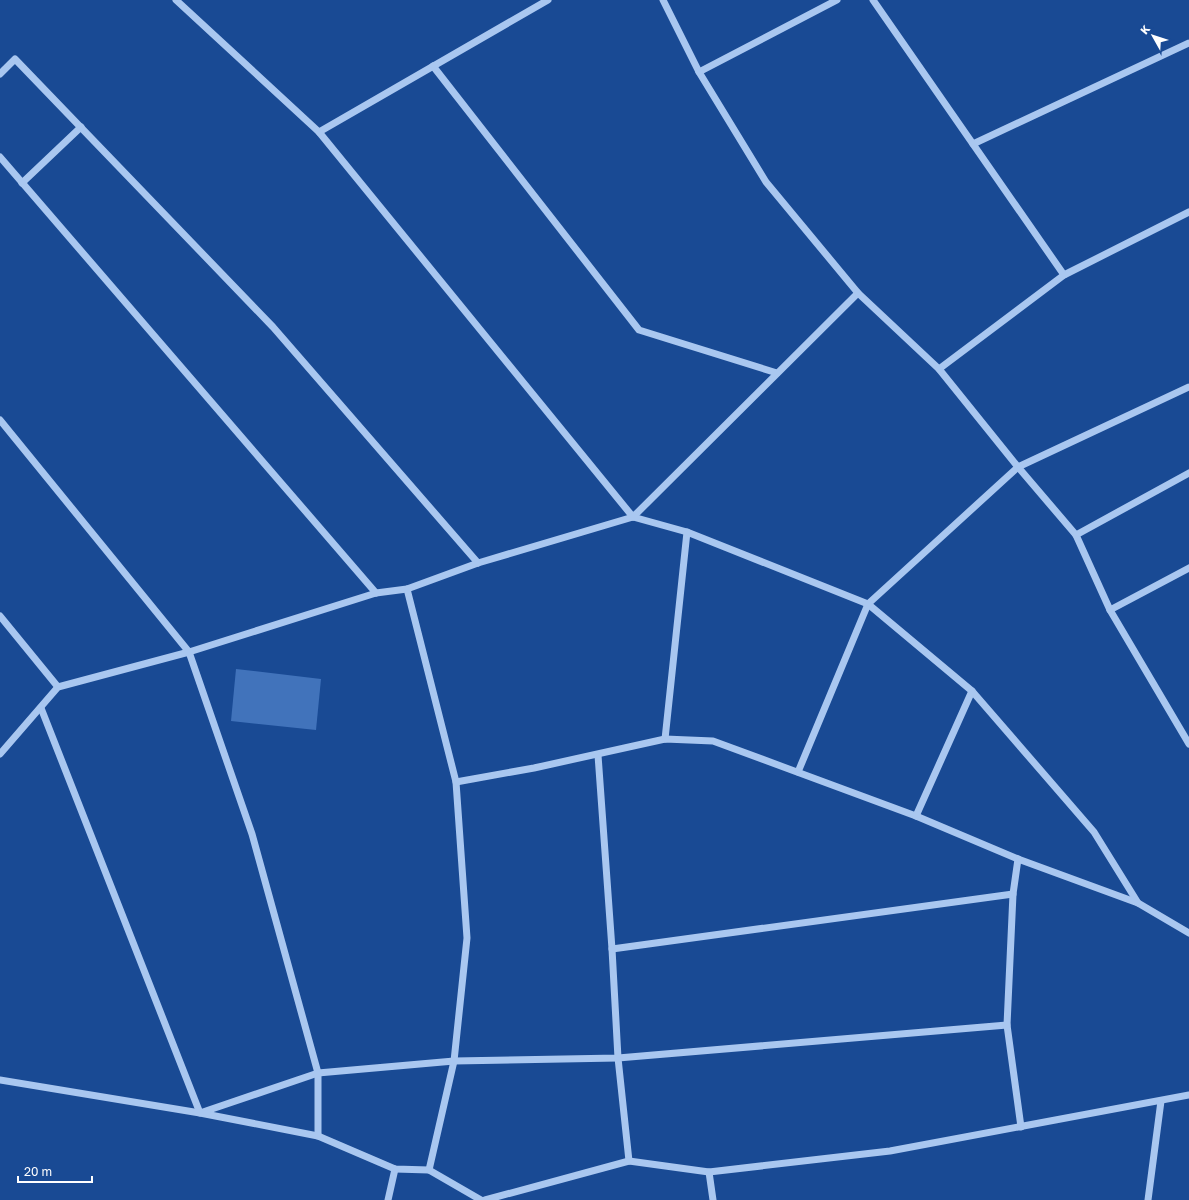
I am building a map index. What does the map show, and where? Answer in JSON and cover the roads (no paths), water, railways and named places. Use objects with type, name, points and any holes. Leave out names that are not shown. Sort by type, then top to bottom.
[{"type":"street","points":[[319,132],[548,0]]},
{"type":"street","points":[[663,0],[699,72],[766,182],[858,293],[939,369],[1018,467],[1076,534],[1110,610],[1189,744]]},
{"type":"street","points":[[699,72],[837,0]]},
{"type":"street","points":[[873,0],[1064,275]]},
{"type":"street","points":[[178,1],[319,132],[633,517],[687,532],[868,604],[972,691],[1094,832],[1138,903]]},
{"type":"street","points":[[973,144],[1189,43]]},
{"type":"street","points":[[0,74],[15,58],[273,327],[478,564]]},
{"type":"street","points":[[433,66],[639,330],[777,373]]},
{"type":"street","points":[[22,183],[81,127]]},
{"type":"street","points":[[0,157],[376,594]]},
{"type":"street","points":[[939,369],[1064,275],[1189,212]]},
{"type":"street","points":[[0,754],[58,688],[189,652],[376,594],[407,589],[478,564],[633,517],[858,293]]},
{"type":"street","points":[[798,772],[868,604],[1018,467],[1189,387]]},
{"type":"street","points":[[0,420],[189,652],[252,834],[318,1073],[318,1136]]},
{"type":"street","points":[[1076,534],[1189,473]]},
{"type":"street","points":[[665,738],[687,532]]},
{"type":"street","points":[[1110,610],[1189,568]]},
{"type":"street","points":[[407,589],[456,782],[467,938],[454,1061],[429,1170]]},
{"type":"street","points":[[0,616],[58,688]]},
{"type":"street","points":[[916,816],[972,691]]},
{"type":"street","points":[[41,708],[200,1113]]},
{"type":"street","points":[[456,782],[534,768],[665,738],[713,740],[916,816],[1018,859],[1138,903],[1166,918],[1189,933]]},
{"type":"street","points":[[598,754],[618,1058],[628,1161]]},
{"type":"street","points":[[1018,859],[1013,894],[1007,1025],[1021,1127]]},
{"type":"street","points":[[612,949],[1013,894]]},
{"type":"street","points":[[200,1113],[318,1073],[454,1061],[618,1058],[1007,1025]]},
{"type":"street","points":[[0,1080],[200,1113],[318,1136],[395,1169],[429,1170],[481,1200]]},
{"type":"street","points":[[485,1200],[628,1161],[709,1172],[890,1151],[1189,1095]]},
{"type":"street","points":[[1148,1200],[1161,1101]]},
{"type":"street","points":[[388,1200],[395,1169]]},
{"type":"street","points":[[709,1172],[713,1200]]}]
